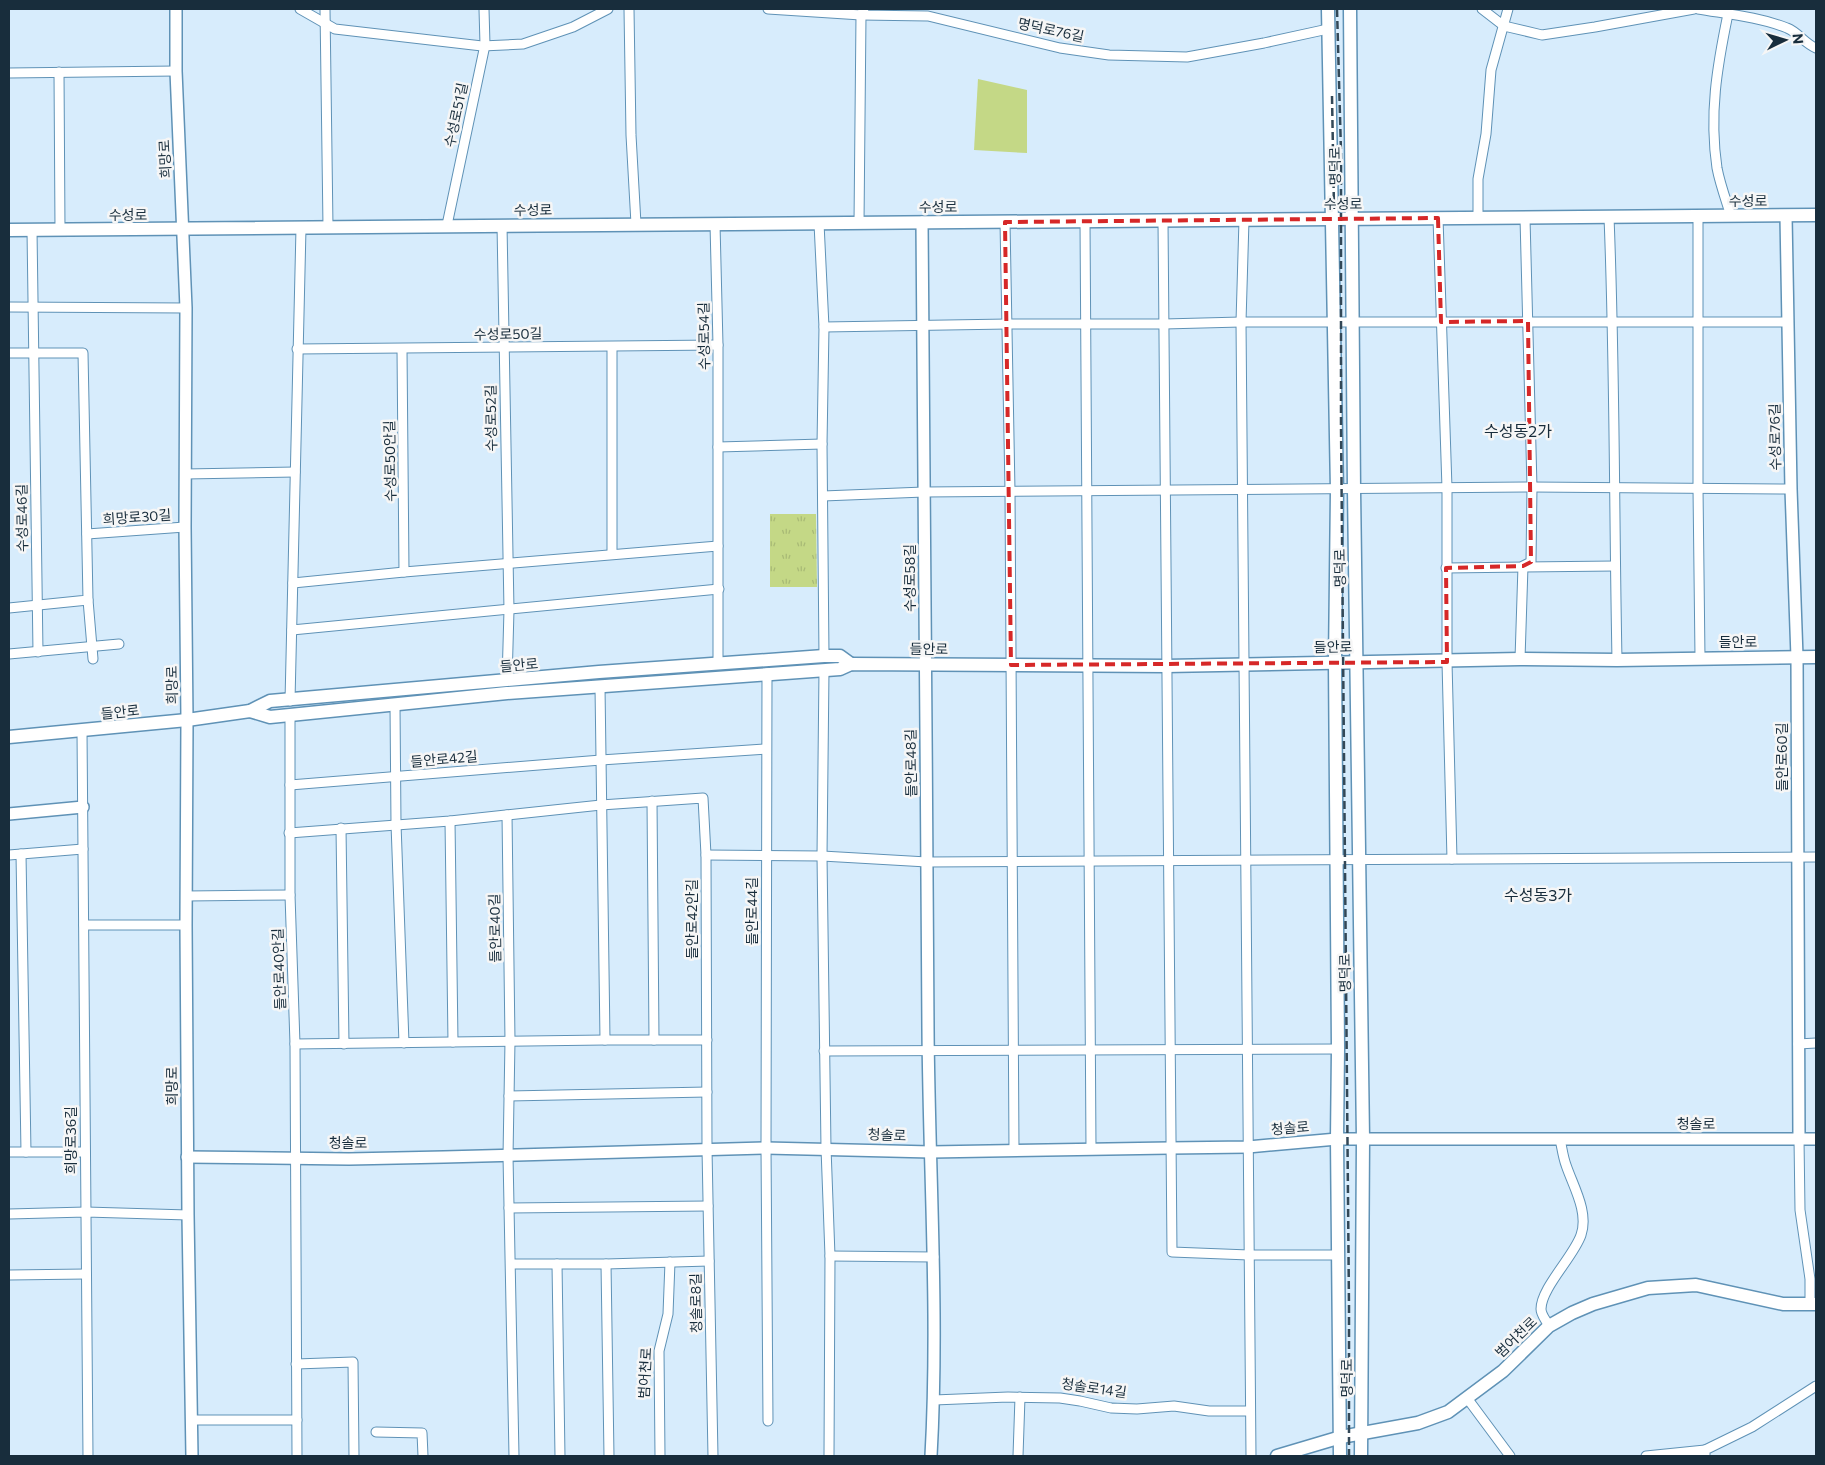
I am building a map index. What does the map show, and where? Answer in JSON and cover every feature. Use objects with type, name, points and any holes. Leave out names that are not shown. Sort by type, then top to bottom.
[{"type":"main road","name":"명덕로","points":[[1328,9],[1336,490],[1335,662],[1340,1456]]},
{"type":"main road","name":"명덕로","points":[[1350,9],[1354,490],[1363,1139],[1361,1456]]},
{"type":"main road","name":"수성로","points":[[9,230],[1816,215]]},
{"type":"main road","name":"들안로","points":[[9,737],[82,731],[250,712],[270,702],[507,681],[824,656],[840,656],[851,664]]},
{"type":"main road","name":"들안로","points":[[250,712],[270,717],[507,693],[840,669],[851,664],[1166,666],[1335,662],[1447,662],[1520,659],[1617,660],[1816,657]]},
{"type":"main road","name":"범어천로","points":[[1277,1456],[1362,1432],[1418,1423],[1448,1412],[1503,1371],[1549,1326],[1593,1304],[1648,1288],[1696,1285],[1784,1304],[1813,1304]]},
{"type":"street","name":"희망로","points":[[176,9],[176,71],[186,308],[187,1157],[192,1456]]},
{"type":"street","points":[[300,9],[336,29],[485,45],[523,44],[573,27],[608,9]]},
{"type":"street","points":[[325,9],[328,226]]},
{"type":"street","name":"수성로51길","points":[[447,225],[485,45],[484,9]]},
{"type":"street","points":[[629,9],[631,135],[636,224]]},
{"type":"street","name":"명덕로76길","points":[[768,9],[928,16],[1060,48],[1109,55],[1187,57],[1328,29]]},
{"type":"street","points":[[1482,9],[1504,26],[1542,35],[1694,9]]},
{"type":"street","points":[[1478,218],[1478,179],[1486,134],[1491,70],[1508,9]]},
{"type":"street","points":[[1698,9],[1765,21],[1789,29],[1810,46],[1816,48]]},
{"type":"street","points":[[859,223],[862,12]]},
{"type":"street","points":[[1728,14],[1718,62],[1713,115],[1718,169],[1731,216]]},
{"type":"street","points":[[9,73],[176,71]]},
{"type":"street","points":[[59,72],[60,230]]},
{"type":"street","points":[[1698,216],[1700,658]]},
{"type":"street","name":"수성로76길","points":[[1786,216],[1791,489],[1797,658]]},
{"type":"street","points":[[1609,217],[1613,322],[1617,660]]},
{"type":"street","points":[[1438,218],[1447,488],[1447,662],[1452,859]]},
{"type":"street","points":[[1523,566],[1532,562],[1532,487],[1525,218]]},
{"type":"street","points":[[1244,220],[1241,322],[1251,1456]]},
{"type":"street","points":[[1084,221],[1091,1149]]},
{"type":"street","points":[[1163,221],[1172,1252],[1248,1255],[1338,1255]]},
{"type":"street","name":"수성로58길","points":[[922,222],[925,664]]},
{"type":"street","points":[[1005,222],[1010,491],[1014,1150]]},
{"type":"street","points":[[818,223],[824,327],[822,444],[824,656]]},
{"type":"street","name":"수성로54길","points":[[715,224],[718,345],[718,663]]},
{"type":"street","name":"수성로52길","points":[[502,225],[509,610],[507,681]]},
{"type":"street","points":[[290,701],[301,228]]},
{"type":"street","name":"수성로46길","points":[[32,230],[38,652]]},
{"type":"street","points":[[9,307],[186,308]]},
{"type":"street","points":[[824,327],[1241,322],[1788,322]]},
{"type":"street","name":"수성로50길","points":[[298,349],[718,345]]},
{"type":"street","points":[[612,347],[612,554]]},
{"type":"street","name":"수성로50안길","points":[[402,349],[404,572]]},
{"type":"street","points":[[9,353],[83,352],[87,534]]},
{"type":"street","points":[[718,447],[822,444]]},
{"type":"street","points":[[185,474],[295,472]]},
{"type":"street","points":[[822,496],[924,492],[1243,489],[1354,490],[1532,487],[1791,489]]},
{"type":"street","name":"희망로30길","points":[[88,600],[87,534],[185,527]]},
{"type":"street","points":[[293,583],[718,546]]},
{"type":"street","points":[[1520,659],[1523,566]]},
{"type":"street","points":[[1446,568],[1615,566]]},
{"type":"street","points":[[292,630],[719,589]]},
{"type":"street","points":[[9,608],[88,600],[93,659]]},
{"type":"street","points":[[9,654],[119,644]]},
{"type":"street","name":"들안로60길","points":[[1797,658],[1799,1139]]},
{"type":"street","name":"들안로48길","points":[[925,664],[928,1052],[931,1152]]},
{"type":"street","points":[[824,670],[822,856],[824,1052],[830,1256],[828,1456]]},
{"type":"street","name":"들안로44길","points":[[766,1148],[767,674]]},
{"type":"street","points":[[600,687],[605,1040]]},
{"type":"street","points":[[395,705],[396,824],[404,1043]]},
{"type":"street","points":[[290,715],[289,833],[507,816],[601,805]]},
{"type":"street","points":[[9,855],[83,848],[82,731]]},
{"type":"street","name":"들안로42길","points":[[290,785],[600,760],[766,749]]},
{"type":"street","name":"들안로42안길","points":[[601,805],[703,798],[706,855],[706,1149]]},
{"type":"street","points":[[652,801],[654,1040]]},
{"type":"street","points":[[9,814],[83,807]]},
{"type":"street","name":"들안로40길","points":[[507,816],[510,1041]]},
{"type":"street","points":[[450,821],[453,1042]]},
{"type":"street","points":[[341,828],[344,1044]]},
{"type":"street","name":"들안로40안길","points":[[289,833],[295,1044],[297,1456]]},
{"type":"street","name":"희망로36길","points":[[83,848],[88,1456]]},
{"type":"street","points":[[21,854],[26,1152]]},
{"type":"street","points":[[706,855],[822,856],[927,862],[1816,857]]},
{"type":"street","points":[[186,896],[290,894]]},
{"type":"street","points":[[84,925],[186,925]]},
{"type":"street","points":[[295,1044],[707,1040]]},
{"type":"street","points":[[510,1041],[508,1156],[514,1456]]},
{"type":"street","points":[[1798,1044],[1816,1043]]},
{"type":"street","points":[[824,1052],[1338,1049]]},
{"type":"street","points":[[509,1096],[707,1092]]},
{"type":"street","name":"청솔로","points":[[187,1157],[348,1159],[766,1148],[931,1152],[1248,1147],[1337,1139],[1816,1139]]},
{"type":"street","points":[[1549,1326],[1543,1316],[1541,1307],[1545,1295],[1581,1236],[1582,1229],[1580,1201],[1563,1157],[1560,1139]]},
{"type":"street","points":[[1799,1139],[1800,1210],[1813,1304]]},
{"type":"street","points":[[766,1148],[768,1421]]},
{"type":"street","name":"청솔로8길","points":[[706,1149],[713,1456]]},
{"type":"street","points":[[9,1152],[85,1152]]},
{"type":"street","points":[[931,1152],[934,1257],[934,1400],[931,1456]]},
{"type":"street","points":[[509,1208],[708,1206]]},
{"type":"street","points":[[9,1214],[86,1212],[188,1215]]},
{"type":"street","points":[[830,1256],[934,1257]]},
{"type":"street","points":[[510,1264],[709,1261]]},
{"type":"street","name":"범어천로","points":[[660,1456],[659,1351],[668,1314],[670,1262]]},
{"type":"street","points":[[557,1264],[560,1456]]},
{"type":"street","points":[[606,1264],[609,1456]]},
{"type":"street","points":[[9,1275],[86,1274]]},
{"type":"street","points":[[296,1364],[353,1362],[354,1456]]},
{"type":"street","points":[[1646,1456],[1705,1453],[1752,1427],[1816,1386]]},
{"type":"street","points":[[1018,1456],[1020,1398]]},
{"type":"street","name":"청솔로14길","points":[[934,1400],[1020,1398],[1080,1400],[1111,1408],[1137,1409],[1174,1406],[1209,1411],[1250,1411]]},
{"type":"street","points":[[1467,1398],[1510,1456]]},
{"type":"street","points":[[192,1420],[297,1420]]},
{"type":"street","points":[[376,1432],[422,1433],[423,1456]]},
{"type":"highlighted area","points":[[1438,218],[1441,322],[1528,321],[1531,562],[1523,566],[1446,568],[1447,662],[1011,665],[1005,222]]},
{"type":"green space","points":[[978,79],[1027,90],[1027,153],[974,150]]},
{"type":"green space","points":[[770,514],[816,514],[817,587],[770,587]]},
{"type":"railway","points":[[1337,9],[1341,152],[1341,425],[1349,1456]]},
{"type":"railway","points":[[1332,96],[1334,209]]},
{"type":"district","name":"수성동2가","points":[[1518,431]]},
{"type":"district","name":"수성동3가","points":[[1538,895]]}]
